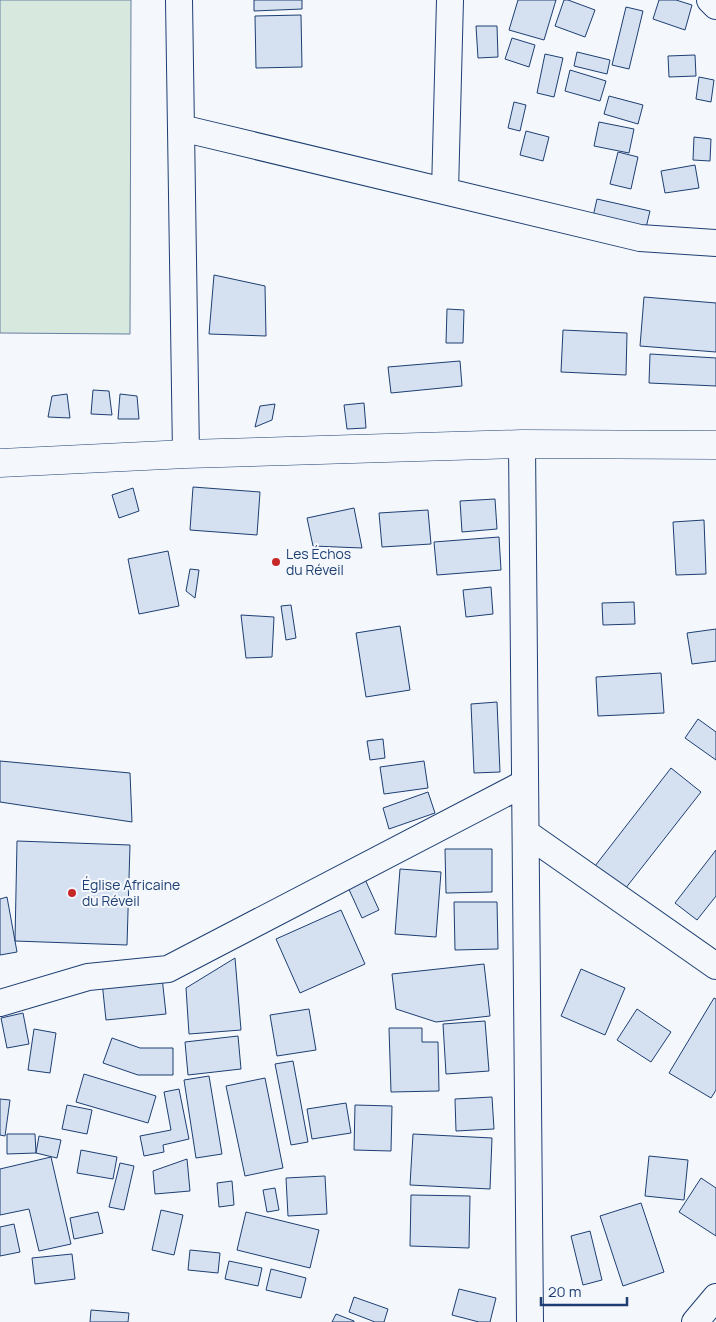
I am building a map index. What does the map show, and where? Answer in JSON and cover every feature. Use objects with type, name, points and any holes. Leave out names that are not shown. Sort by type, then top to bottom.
[{"type":"street","points":[[179,0],[186,454]]},
{"type":"street","points":[[445,191],[450,0]]},
{"type":"street","points":[[710,0],[716,6]]},
{"type":"street","points":[[181,128],[640,238],[716,243]]},
{"type":"street","points":[[522,444],[530,1322]]},
{"type":"street","points":[[0,463],[186,454],[522,444],[716,445]]},
{"type":"street","points":[[0,1003],[88,977],[168,969],[525,783]]},
{"type":"street","points":[[526,833],[716,966]]},
{"type":"shaded area","points":[[0,0],[131,0],[130,334],[0,333]]},
{"type":"building","points":[[254,0],[302,0],[302,9],[254,11]]},
{"type":"building","points":[[518,0],[556,0],[544,40],[509,30]]},
{"type":"building","points":[[564,0],[595,10],[585,37],[555,26]]},
{"type":"building","points":[[659,0],[676,0],[692,5],[685,30],[653,19]]},
{"type":"building","points":[[626,7],[643,11],[629,69],[612,65]]},
{"type":"building","points":[[301,15],[302,67],[256,68],[255,16]]},
{"type":"building","points":[[476,26],[497,26],[498,57],[478,58]]},
{"type":"building","points":[[512,38],[535,45],[529,67],[505,59]]},
{"type":"building","points":[[577,52],[610,60],[607,74],[574,66]]},
{"type":"building","points":[[545,54],[563,58],[554,97],[537,93]]},
{"type":"building","points":[[695,55],[696,76],[669,77],[668,56]]},
{"type":"building","points":[[570,70],[606,81],[600,101],[565,91]]},
{"type":"building","points":[[699,77],[714,80],[711,102],[696,99]]},
{"type":"building","points":[[609,96],[643,105],[638,124],[604,114]]},
{"type":"building","points":[[514,102],[526,105],[520,131],[508,128]]},
{"type":"building","points":[[599,122],[634,129],[629,153],[594,146]]},
{"type":"building","points":[[526,131],[549,137],[543,161],[520,155]]},
{"type":"building","points":[[694,137],[711,139],[710,161],[693,160]]},
{"type":"building","points":[[618,152],[638,157],[631,189],[610,184]]},
{"type":"building","points":[[695,165],[699,188],[665,193],[661,171]]},
{"type":"building","points":[[597,199],[650,211],[645,232],[592,221]]},
{"type":"building","points":[[214,275],[265,286],[266,336],[209,334]]},
{"type":"building","points":[[644,297],[716,303],[716,352],[640,346]]},
{"type":"building","points":[[447,309],[464,310],[463,343],[446,343]]},
{"type":"building","points":[[563,330],[627,333],[626,375],[561,372]]},
{"type":"building","points":[[650,354],[716,358],[716,386],[649,383]]},
{"type":"building","points":[[460,361],[462,386],[391,393],[388,367]]},
{"type":"building","points":[[93,390],[109,391],[112,415],[91,414]]},
{"type":"building","points":[[67,394],[70,418],[48,417],[52,396]]},
{"type":"building","points":[[120,394],[137,396],[139,419],[118,419]]},
{"type":"building","points":[[364,403],[366,428],[347,429],[344,405]]},
{"type":"building","points":[[275,404],[272,420],[255,427],[260,406]]},
{"type":"building","points":[[193,487],[260,492],[257,535],[190,530]]},
{"type":"building","points":[[133,488],[139,511],[119,518],[112,495]]},
{"type":"building","points":[[495,499],[497,529],[462,532],[460,501]]},
{"type":"building","points":[[354,508],[362,548],[313,546],[307,518]]},
{"type":"building","points":[[428,510],[431,544],[382,547],[379,513]]},
{"type":"building","points":[[704,520],[706,574],[676,575],[673,522]]},
{"type":"building","points":[[499,537],[501,570],[437,575],[434,542]]},
{"type":"building","points":[[168,551],[179,606],[139,614],[128,559]]},
{"type":"building","points":[[190,569],[199,570],[195,598],[186,591]]},
{"type":"building","points":[[491,587],[493,614],[466,617],[463,590]]},
{"type":"building","points":[[634,602],[635,624],[603,625],[602,603]]},
{"type":"building","points":[[291,605],[296,638],[286,640],[281,606]]},
{"type":"building","points":[[241,615],[274,617],[272,657],[246,658]]},
{"type":"building","points":[[400,626],[410,690],[366,697],[356,633]]},
{"type":"building","points":[[716,629],[716,661],[692,664],[687,633]]},
{"type":"building","points":[[661,673],[664,713],[598,716],[596,677]]},
{"type":"building","points":[[497,702],[500,772],[474,773],[471,704]]},
{"type":"building","points":[[698,719],[716,732],[716,760],[685,738]]},
{"type":"building","points":[[383,739],[385,758],[370,760],[367,741]]},
{"type":"building","points":[[0,761],[130,773],[132,822],[0,802]]},
{"type":"building","points":[[424,761],[428,788],[384,794],[380,767]]},
{"type":"building","points":[[671,768],[701,792],[625,889],[595,866]]},
{"type":"building","points":[[428,792],[435,813],[389,829],[383,808]]},
{"type":"building","name":"Église Africaine du Réveil","points":[[17,841],[130,845],[127,945],[15,941]]},
{"type":"building","points":[[445,849],[492,849],[492,892],[446,893]]},
{"type":"building","points":[[716,850],[716,896],[697,920],[675,903]]},
{"type":"building","points":[[400,869],[441,872],[436,937],[395,934]]},
{"type":"building","points":[[363,875],[379,910],[362,918],[346,883]]},
{"type":"building","points":[[7,897],[17,952],[0,955],[0,899]]},
{"type":"building","points":[[454,902],[497,902],[498,949],[455,950]]},
{"type":"building","points":[[341,910],[365,964],[300,993],[276,939]]},
{"type":"building","points":[[235,958],[241,1030],[189,1034],[186,988]]},
{"type":"building","points":[[484,964],[490,1016],[436,1022],[396,1009],[392,974]]},
{"type":"building","points":[[581,969],[625,988],[605,1035],[561,1016]]},
{"type":"building","points":[[162,977],[166,1014],[106,1020],[102,982]]},
{"type":"building","points":[[714,998],[716,999],[716,1090],[711,1098],[669,1073]]},
{"type":"building","points":[[309,1009],[316,1050],[277,1056],[270,1015]]},
{"type":"building","points":[[637,1009],[671,1032],[651,1062],[617,1040]]},
{"type":"building","points":[[23,1013],[29,1044],[7,1048],[1,1018]]},
{"type":"building","points":[[485,1021],[489,1071],[446,1074],[443,1024]]},
{"type":"building","points":[[389,1028],[422,1028],[422,1042],[438,1042],[439,1091],[391,1092]]},
{"type":"building","points":[[34,1029],[56,1033],[50,1073],[28,1070]]},
{"type":"building","points":[[238,1036],[241,1069],[188,1075],[185,1042]]},
{"type":"building","points":[[112,1038],[140,1048],[173,1048],[173,1075],[138,1075],[103,1063]]},
{"type":"building","points":[[293,1061],[308,1142],[291,1145],[275,1064]]},
{"type":"building","points":[[84,1074],[156,1096],[148,1123],[76,1102]]},
{"type":"building","points":[[209,1076],[222,1154],[196,1158],[184,1080]]},
{"type":"building","points":[[265,1078],[283,1168],[245,1176],[226,1086]]},
{"type":"building","points":[[179,1089],[189,1139],[163,1145],[164,1152],[144,1156],[140,1136],[171,1130],[164,1092]]},
{"type":"building","points":[[492,1097],[494,1129],[456,1131],[455,1099]]},
{"type":"building","points":[[0,1099],[10,1100],[5,1136],[0,1135]]},
{"type":"building","points":[[346,1103],[351,1133],[312,1139],[307,1109]]},
{"type":"building","points":[[67,1105],[92,1110],[87,1134],[62,1129]]},
{"type":"building","points":[[355,1105],[392,1106],[391,1151],[354,1150]]},
{"type":"building","points":[[7,1134],[35,1134],[36,1153],[7,1154]]},
{"type":"building","points":[[413,1134],[492,1138],[490,1189],[410,1185]]},
{"type":"building","points":[[39,1136],[61,1140],[57,1158],[36,1153]]},
{"type":"building","points":[[81,1150],[117,1157],[113,1179],[77,1173]]},
{"type":"building","points":[[649,1156],[688,1160],[684,1200],[645,1196]]},
{"type":"building","points":[[51,1157],[71,1244],[39,1251],[29,1209],[0,1215],[0,1169]]},
{"type":"building","points":[[187,1159],[190,1191],[155,1194],[153,1171]]},
{"type":"building","points":[[120,1163],[134,1166],[124,1210],[109,1207]]},
{"type":"building","points":[[325,1176],[327,1214],[288,1216],[286,1178]]},
{"type":"building","points":[[701,1178],[716,1188],[716,1236],[679,1212]]},
{"type":"building","points":[[232,1181],[234,1205],[219,1207],[217,1183]]},
{"type":"building","points":[[275,1188],[279,1210],[267,1212],[263,1190]]},
{"type":"building","points":[[411,1195],[470,1196],[469,1248],[410,1246]]},
{"type":"building","points":[[641,1203],[664,1272],[623,1286],[600,1216]]},
{"type":"building","points":[[161,1210],[183,1215],[174,1255],[152,1250]]},
{"type":"building","points":[[98,1212],[103,1233],[74,1239],[70,1218]]},
{"type":"building","points":[[246,1212],[319,1230],[310,1268],[237,1250]]},
{"type":"building","points":[[14,1224],[20,1252],[0,1256],[0,1227]]},
{"type":"building","points":[[590,1231],[602,1280],[583,1285],[571,1236]]},
{"type":"building","points":[[190,1250],[220,1253],[218,1273],[188,1270]]},
{"type":"building","points":[[72,1254],[75,1279],[35,1284],[32,1258]]},
{"type":"building","points":[[229,1261],[262,1268],[258,1286],[225,1279]]},
{"type":"building","points":[[271,1269],[306,1278],[301,1298],[266,1290]]},
{"type":"building","points":[[459,1289],[496,1298],[490,1322],[479,1322],[452,1315]]},
{"type":"building","points":[[354,1297],[388,1309],[384,1322],[375,1322],[349,1312]]},
{"type":"building","points":[[91,1310],[129,1313],[128,1322],[90,1322]]},
{"type":"building","points":[[336,1314],[354,1321],[354,1322],[332,1322]]},
{"type":"place","name":"Les Échos du Réveil","points":[[276,562]]},
{"type":"place","name":"Église Africaine du Réveil","points":[[72,893]]}]
